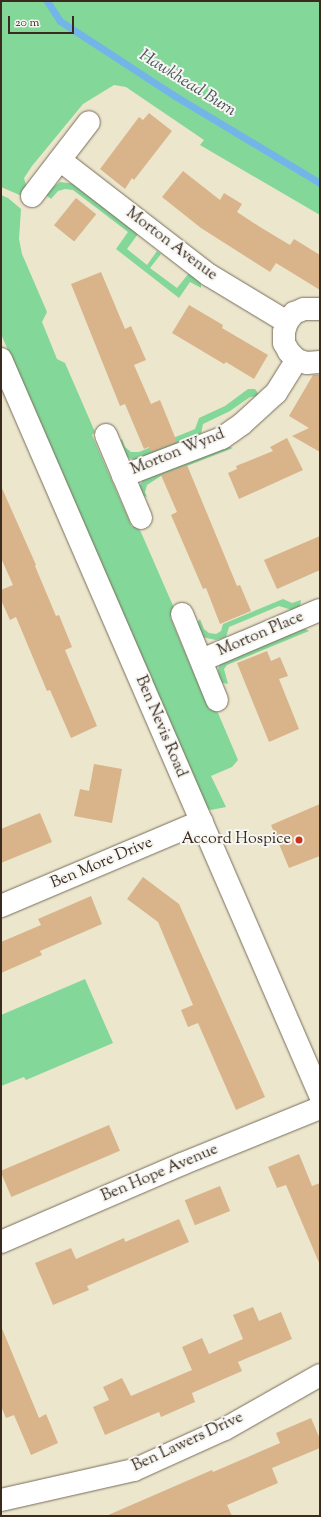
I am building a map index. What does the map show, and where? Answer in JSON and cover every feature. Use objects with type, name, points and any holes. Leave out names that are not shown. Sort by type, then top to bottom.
[{"type":"street","points":[[32,196],[89,122]]},
{"type":"street","name":"Morton Avenue","points":[[60,160],[209,275],[287,322]]},
{"type":"street","points":[[320,310],[304,309],[294,313],[287,322],[284,332],[284,343],[289,352],[297,360],[307,363],[320,362]]},
{"type":"street","name":"Ben Nevis Road","points":[[1,359],[320,1096]]},
{"type":"street","name":"Morton Wynd","points":[[123,476],[222,438],[242,424],[276,393],[297,360]]},
{"type":"street","points":[[106,435],[141,518]]},
{"type":"street","name":"Morton Place","points":[[202,660],[320,610]]},
{"type":"street","name":"Morton Place","points":[[182,614],[217,700]]},
{"type":"street","name":"Ben More Drive","points":[[1,906],[202,821]]},
{"type":"street","name":"Ben Hope Avenue","points":[[1,1242],[182,1164],[320,1108]]},
{"type":"street","name":"Ben Lawers Drive","points":[[2,1498],[134,1470],[225,1429],[320,1375]]},
{"type":"green space","points":[[1,1],[320,1],[320,215],[200,145],[204,140],[126,87],[114,85],[83,104],[32,166],[24,178],[27,189],[22,196],[1,187]]},
{"type":"green space","points":[[60,182],[76,184],[138,234],[127,249],[147,265],[157,251],[161,254],[150,268],[177,288],[189,273],[201,281],[201,288],[190,282],[179,298],[116,249],[128,232],[73,190],[65,189],[58,191],[51,199],[46,195]]},
{"type":"green space","points":[[1,195],[8,198],[21,209],[19,239],[22,254],[47,312],[42,322],[57,359],[65,363],[95,432],[92,435],[132,527],[133,526],[140,530],[174,608],[174,614],[170,617],[209,709],[212,708],[218,713],[238,760],[232,767],[211,776],[226,807],[211,810],[205,807],[1,334]]},
{"type":"green space","points":[[248,389],[255,389],[260,396],[250,397],[230,411],[203,424],[201,434],[139,459],[131,459],[123,454],[117,444],[122,439],[125,447],[131,452],[139,452],[195,429],[199,418],[225,406]]},
{"type":"green space","points":[[224,445],[233,448],[161,476],[147,485],[145,492],[147,497],[138,494],[140,485],[144,478]]},
{"type":"green space","points":[[283,599],[292,603],[301,600],[300,607],[292,610],[279,606],[229,627],[226,637],[216,640],[202,637],[195,625],[200,619],[204,629],[209,633],[216,634],[221,631],[223,624]]},
{"type":"green space","points":[[302,627],[309,631],[227,665],[224,669],[228,684],[219,682],[218,669],[220,663]]},
{"type":"green space","points":[[85,979],[113,1043],[26,1080],[24,1077],[1,1086],[1,1015]]},
{"type":"building","points":[[149,113],[172,131],[134,180],[132,178],[125,189],[100,169],[139,117],[143,120]]},
{"type":"building","points":[[183,171],[220,200],[224,193],[242,204],[237,212],[260,227],[290,245],[294,239],[320,255],[320,290],[276,263],[270,272],[201,228],[162,197]]},
{"type":"building","points":[[76,198],[96,214],[74,242],[54,225]]},
{"type":"building","points":[[101,272],[125,329],[131,326],[146,360],[134,365],[151,404],[160,400],[177,442],[151,452],[149,447],[144,449],[125,404],[120,406],[71,284]]},
{"type":"building","points":[[189,305],[223,325],[222,328],[268,355],[254,379],[226,362],[224,364],[172,333]]},
{"type":"building","points":[[313,375],[320,375],[320,452],[292,436],[309,428],[289,416]]},
{"type":"building","points":[[287,438],[303,470],[239,499],[228,473],[237,469],[236,466],[273,451],[270,447]]},
{"type":"building","points":[[187,465],[237,586],[240,585],[251,611],[220,624],[206,588],[203,589],[171,515],[177,512],[161,475]]},
{"type":"building","points":[[1,486],[36,565],[35,566],[56,616],[59,615],[72,647],[65,650],[97,726],[71,738],[50,690],[47,691],[16,617],[10,620],[1,600],[1,590],[13,585],[1,558]]},
{"type":"building","points":[[320,536],[320,570],[277,589],[264,560]]},
{"type":"building","points":[[267,651],[271,661],[280,657],[288,676],[279,679],[299,729],[269,742],[237,663]]},
{"type":"building","points":[[94,764],[122,769],[112,823],[74,816],[80,789],[89,791]]},
{"type":"building","name":"Accord Hospice","points":[[320,804],[320,856],[289,868],[271,825]]},
{"type":"building","points":[[40,813],[52,842],[1,863],[1,829]]},
{"type":"building","points":[[143,877],[179,904],[265,1097],[236,1110],[198,1023],[188,1027],[181,1010],[193,1005],[158,922],[127,899]]},
{"type":"building","points":[[91,896],[102,924],[40,951],[42,955],[1,973],[1,942],[41,925],[38,919]]},
{"type":"building","points":[[109,1125],[120,1151],[11,1197],[1,1171]]},
{"type":"building","points":[[299,1154],[312,1186],[320,1183],[320,1265],[286,1185],[277,1188],[268,1167]]},
{"type":"building","points":[[220,1186],[230,1211],[195,1225],[185,1200]]},
{"type":"building","points":[[179,1219],[189,1242],[87,1286],[89,1290],[53,1305],[35,1263],[71,1248],[76,1259],[124,1238],[125,1242]]},
{"type":"building","points":[[253,1307],[259,1321],[281,1312],[292,1339],[238,1362],[242,1371],[192,1393],[195,1402],[161,1417],[159,1412],[105,1435],[93,1407],[109,1400],[103,1387],[122,1378],[131,1396],[192,1370],[182,1347],[202,1338],[209,1354],[243,1339],[233,1315]]},
{"type":"building","points":[[1,1326],[39,1418],[46,1414],[58,1443],[31,1455],[14,1415],[6,1418],[1,1406]]},
{"type":"building","points":[[311,1418],[320,1439],[320,1448],[272,1468],[278,1483],[227,1505],[232,1516],[106,1516],[212,1470],[213,1472],[280,1443],[276,1433]]},
{"type":"waterway","name":"Hawkhead Burn","points":[[47,1],[60,21],[175,96],[320,183]]},
{"type":"place","name":"Accord Hospice","points":[[299,840]]}]
